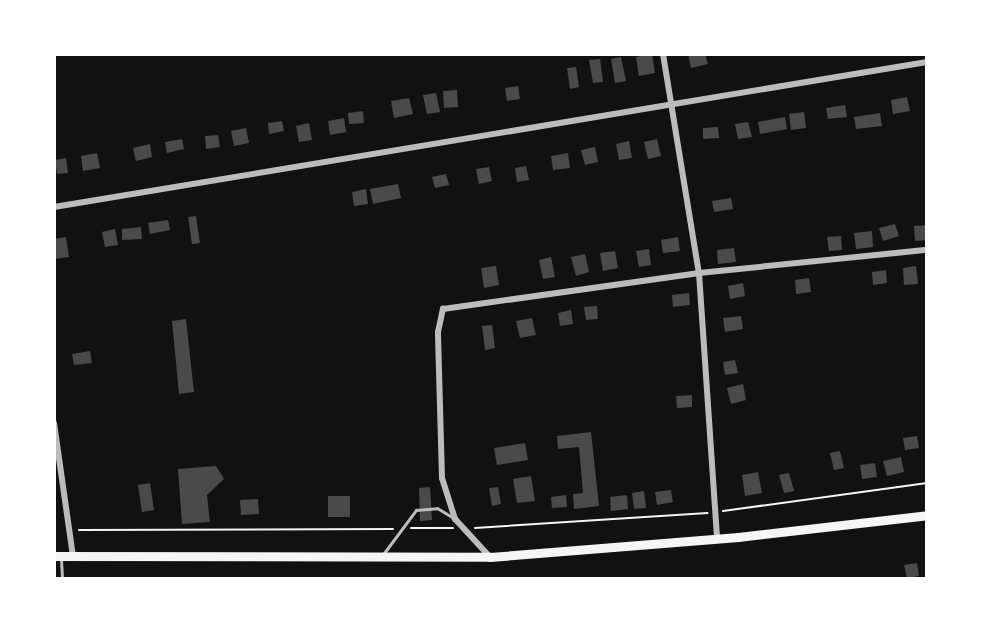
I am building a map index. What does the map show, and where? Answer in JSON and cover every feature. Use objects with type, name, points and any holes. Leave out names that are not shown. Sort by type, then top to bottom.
[{"type":"main road","points":[[57,556],[377,560],[490,557],[717,539],[927,515]]},
{"type":"street","points":[[663,54],[699,273],[717,539]]},
{"type":"street","points":[[54,207],[927,62]]},
{"type":"street","points":[[490,557],[455,519],[442,478],[438,332],[443,309],[699,273],[927,250]]},
{"type":"street","points":[[54,423],[73,556]]},
{"type":"lane","points":[[377,560],[406,529],[416,510],[437,508],[455,519]]},
{"type":"lane","points":[[57,556],[62,579]]},
{"type":"path","points":[[69,530],[463,528],[715,512],[927,483]]},
{"type":"building","points":[[652,54],[655,73],[639,76],[636,57]]},
{"type":"building","points":[[688,54],[705,54],[708,64],[691,68]]},
{"type":"building","points":[[621,57],[626,81],[615,83],[611,59]]},
{"type":"building","points":[[600,59],[603,82],[593,83],[589,60]]},
{"type":"building","points":[[576,67],[579,87],[570,89],[567,68]]},
{"type":"building","points":[[518,86],[520,99],[507,101],[505,88]]},
{"type":"building","points":[[457,90],[458,107],[444,108],[443,91]]},
{"type":"building","points":[[436,93],[440,112],[427,114],[423,95]]},
{"type":"building","points":[[907,97],[910,111],[893,114],[891,100]]},
{"type":"building","points":[[409,98],[413,114],[394,118],[391,101]]},
{"type":"building","points":[[845,105],[847,117],[828,119],[826,108]]},
{"type":"building","points":[[363,111],[364,123],[349,124],[348,113]]},
{"type":"building","points":[[804,112],[806,128],[791,130],[789,114]]},
{"type":"building","points":[[880,113],[882,126],[856,129],[854,117]]},
{"type":"building","points":[[785,117],[787,129],[760,134],[758,122]]},
{"type":"building","points":[[344,118],[346,132],[330,135],[328,121]]},
{"type":"building","points":[[282,121],[284,131],[269,134],[268,123]]},
{"type":"building","points":[[748,122],[752,137],[738,139],[735,124]]},
{"type":"building","points":[[309,123],[312,140],[299,142],[296,126]]},
{"type":"building","points":[[718,127],[719,138],[703,139],[703,128]]},
{"type":"building","points":[[246,128],[249,143],[234,146],[231,131]]},
{"type":"building","points":[[218,135],[220,147],[206,149],[205,136]]},
{"type":"building","points":[[182,139],[184,149],[167,153],[165,142]]},
{"type":"building","points":[[657,139],[661,156],[648,159],[644,142]]},
{"type":"building","points":[[629,141],[632,158],[619,160],[616,144]]},
{"type":"building","points":[[150,144],[152,157],[136,161],[133,148]]},
{"type":"building","points":[[595,147],[598,162],[585,165],[581,150]]},
{"type":"building","points":[[97,153],[100,168],[83,171],[81,156]]},
{"type":"building","points":[[568,153],[570,168],[553,170],[551,156]]},
{"type":"building","points":[[66,158],[68,173],[57,174],[55,160]]},
{"type":"building","points":[[526,166],[529,180],[517,182],[515,168]]},
{"type":"building","points":[[489,167],[492,181],[479,184],[476,169]]},
{"type":"building","points":[[446,174],[449,185],[435,188],[432,177]]},
{"type":"building","points":[[398,184],[401,198],[373,204],[370,189]]},
{"type":"building","points":[[366,189],[368,204],[354,206],[352,192]]},
{"type":"building","points":[[731,198],[733,209],[714,212],[712,201]]},
{"type":"building","points":[[196,216],[200,243],[192,244],[188,217]]},
{"type":"building","points":[[168,220],[170,230],[150,234],[148,223]]},
{"type":"building","points":[[895,224],[899,236],[883,241],[879,228]]},
{"type":"building","points":[[927,225],[927,240],[915,241],[914,226]]},
{"type":"building","points":[[141,227],[142,239],[122,240],[122,229]]},
{"type":"building","points":[[115,229],[118,245],[105,247],[102,232]]},
{"type":"building","points":[[872,231],[873,247],[856,249],[854,233]]},
{"type":"building","points":[[841,236],[842,250],[829,251],[827,237]]},
{"type":"building","points":[[66,237],[69,257],[54,259],[54,239]]},
{"type":"building","points":[[678,237],[680,251],[663,253],[661,240]]},
{"type":"building","points":[[734,248],[736,262],[718,264],[717,250]]},
{"type":"building","points":[[649,249],[651,265],[639,267],[636,251]]},
{"type":"building","points":[[615,251],[618,268],[603,271],[600,253]]},
{"type":"building","points":[[585,254],[589,272],[576,276],[571,257]]},
{"type":"building","points":[[551,257],[555,277],[543,279],[539,260]]},
{"type":"building","points":[[496,266],[499,285],[484,288],[481,268]]},
{"type":"building","points":[[916,266],[918,284],[904,285],[903,268]]},
{"type":"building","points":[[886,270],[887,283],[873,285],[872,272]]},
{"type":"building","points":[[809,278],[811,292],[796,294],[795,280]]},
{"type":"building","points":[[743,283],[745,296],[730,299],[728,286]]},
{"type":"building","points":[[689,293],[690,305],[673,307],[672,295]]},
{"type":"building","points":[[597,306],[598,319],[586,320],[584,307]]},
{"type":"building","points":[[571,310],[573,324],[560,326],[558,313]]},
{"type":"building","points":[[741,316],[743,329],[725,332],[723,318]]},
{"type":"building","points":[[532,318],[536,335],[520,338],[516,321]]},
{"type":"building","points":[[186,319],[194,392],[179,394],[172,321]]},
{"type":"building","points":[[492,325],[495,348],[485,350],[482,326]]},
{"type":"building","points":[[90,351],[92,363],[74,365],[72,354]]},
{"type":"building","points":[[735,360],[738,373],[725,375],[723,362]]},
{"type":"building","points":[[743,384],[746,400],[731,404],[727,388]]},
{"type":"building","points":[[692,395],[692,407],[677,408],[676,396]]},
{"type":"building","points":[[591,432],[599,506],[574,509],[573,494],[583,493],[579,447],[558,449],[557,436]]},
{"type":"building","points":[[917,436],[919,448],[905,450],[903,438]]},
{"type":"building","points":[[525,443],[528,460],[497,465],[494,448]]},
{"type":"building","points":[[840,451],[844,468],[834,470],[830,453]]},
{"type":"building","points":[[901,457],[904,472],[887,476],[883,461]]},
{"type":"building","points":[[875,463],[877,477],[862,479],[860,465]]},
{"type":"building","points":[[216,466],[224,479],[207,495],[210,522],[182,524],[178,469]]},
{"type":"building","points":[[758,472],[762,493],[745,496],[742,475]]},
{"type":"building","points":[[789,473],[794,491],[784,493],[779,475]]},
{"type":"building","points":[[531,476],[535,501],[517,503],[513,479]]},
{"type":"building","points":[[150,483],[154,510],[142,512],[138,485]]},
{"type":"building","points":[[430,487],[432,520],[420,521],[419,488]]},
{"type":"building","points":[[498,487],[501,504],[492,506],[489,488]]},
{"type":"building","points":[[671,490],[673,502],[657,505],[655,492]]},
{"type":"building","points":[[644,491],[646,508],[634,509],[632,493]]},
{"type":"building","points":[[566,495],[567,507],[552,508],[551,497]]},
{"type":"building","points":[[627,495],[628,509],[611,511],[610,497]]},
{"type":"building","points":[[328,496],[350,496],[350,517],[328,517]]},
{"type":"building","points":[[258,499],[259,514],[241,515],[240,500]]},
{"type":"building","points":[[917,563],[919,576],[907,578],[904,565]]}]
